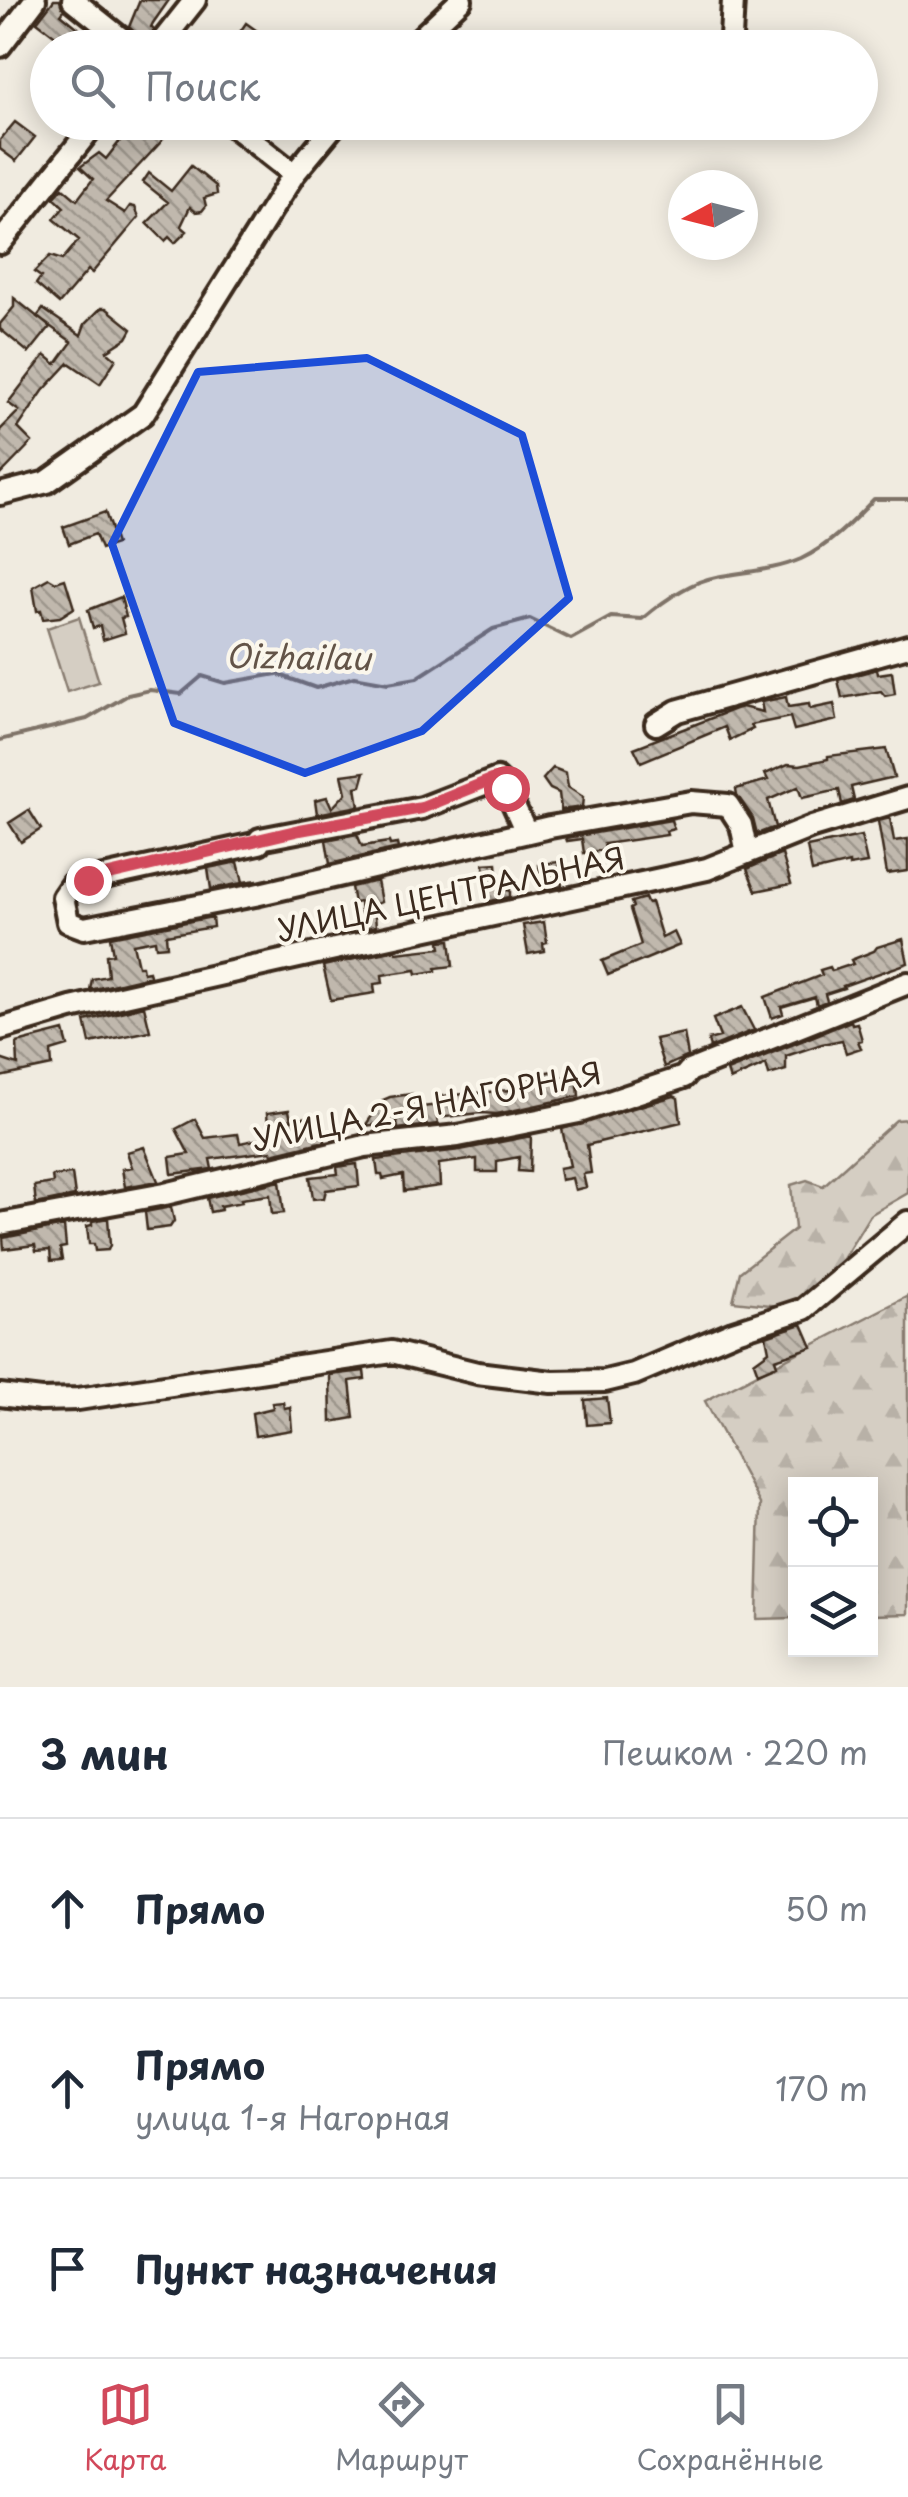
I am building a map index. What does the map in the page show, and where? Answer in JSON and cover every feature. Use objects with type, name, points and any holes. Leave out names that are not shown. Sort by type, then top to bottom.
[{"type":"street","points":[[0,46],[35,0]]},
{"type":"street","points":[[73,0],[110,30]]},
{"type":"street","points":[[171,30],[195,0]]},
{"type":"street","points":[[429,30],[461,0]]},
{"type":"street","points":[[731,30],[733,0]]},
{"type":"street","points":[[0,243],[82,140]]},
{"type":"street","points":[[251,140],[294,174]]},
{"type":"street","points":[[0,494],[48,482],[143,414],[294,174],[323,140]]},
{"type":"street","points":[[656,724],[677,711],[908,646]]},
{"type":"street","points":[[526,832],[506,788],[497,779],[410,811],[287,833],[260,839],[259,843],[72,884],[63,896],[66,918],[74,926],[84,928],[255,895],[526,832],[691,802],[728,805],[745,837],[747,852]]},
{"type":"street","name":"УЛИЦА ЦЕНТРАЛЬНАЯ","points":[[0,1029],[71,1008],[653,882],[733,861],[812,827],[908,798]]},
{"type":"street","name":"УЛИЦА 2-Я НАГОРНАЯ","points":[[0,1224],[165,1194],[365,1146],[458,1136],[602,1106],[684,1077],[688,1071],[746,1046],[908,983]]},
{"type":"street","points":[[0,1395],[40,1400],[78,1398],[392,1352],[477,1373],[552,1382],[605,1381],[634,1374],[733,1332],[804,1309],[908,1222]]},
{"type":"highlighted area","points":[[367,358],[522,435],[569,598],[422,731],[305,773],[174,723],[112,544],[198,372]]},
{"type":"green space","points":[[79,617],[99,682],[67,692],[47,628]]},
{"type":"green space","points":[[908,1119],[908,1193],[870,1215],[837,1269],[790,1307],[733,1301],[740,1272],[795,1229],[791,1185],[807,1180],[823,1186],[896,1120]]},
{"type":"green space","points":[[908,1296],[908,1614],[878,1615],[878,1477],[788,1477],[788,1618],[757,1619],[760,1504],[705,1401]]},
{"type":"building","points":[[54,0],[60,0],[64,10],[61,14],[81,30],[48,30],[37,22]]},
{"type":"building","points":[[140,0],[169,0],[151,27],[154,30],[129,27]]},
{"type":"building","points":[[15,122],[33,140],[16,161],[0,149],[0,140]]},
{"type":"building","points":[[121,140],[162,140],[106,201],[125,213],[130,206],[135,207],[139,217],[92,273],[88,270],[59,304],[36,284],[41,277],[34,272],[50,256],[62,260],[79,240],[54,219],[64,207],[54,198],[63,188],[77,200],[93,179],[80,167],[99,153],[106,159]]},
{"type":"building","points":[[191,166],[216,186],[217,194],[204,198],[206,206],[202,211],[190,207],[181,226],[187,231],[175,243],[169,237],[165,241],[147,223],[168,202],[143,182],[149,173],[171,191]]},
{"type":"building","points":[[14,298],[50,327],[29,353],[0,329],[14,307]]},
{"type":"building","points":[[101,308],[132,329],[127,338],[107,351],[116,359],[100,384],[69,363],[43,391],[18,428],[32,442],[0,475],[0,430],[19,411],[8,403],[45,355],[56,364],[72,342],[37,317],[43,309],[81,335],[85,324]]},
{"type":"building","points":[[105,512],[116,544],[101,549],[95,534],[69,544],[63,527]]},
{"type":"building","points":[[49,578],[56,582],[65,579],[74,608],[60,617],[43,619],[41,610],[37,611],[33,587]]},
{"type":"building","points":[[121,597],[125,633],[103,640],[100,626],[93,628],[88,610]]},
{"type":"building","points":[[877,669],[878,674],[892,672],[895,694],[885,696],[881,691],[842,698],[838,680]]},
{"type":"building","points":[[786,697],[788,707],[809,704],[810,709],[834,704],[837,720],[794,730],[790,717],[751,725],[753,729],[730,740],[725,727],[641,762],[634,748],[742,707],[763,712],[761,702]]},
{"type":"building","points":[[886,749],[894,777],[851,787],[854,800],[842,804],[839,790],[802,798],[798,787],[768,800],[775,827],[757,834],[753,818],[737,795],[736,789],[768,780],[765,774],[788,764]]},
{"type":"building","points":[[553,768],[566,773],[568,787],[583,797],[582,807],[561,810],[559,793],[543,779]]},
{"type":"building","points":[[365,772],[361,786],[356,787],[359,806],[317,814],[315,800],[327,797],[332,808],[346,793],[342,775]]},
{"type":"building","points":[[29,810],[41,829],[21,842],[9,823]]},
{"type":"building","points":[[890,818],[894,841],[908,839],[908,871],[887,874],[878,821]]},
{"type":"building","points":[[671,820],[674,829],[666,831],[667,835],[604,844],[605,850],[584,853],[582,839],[566,838]]},
{"type":"building","points":[[357,834],[362,846],[389,842],[398,848],[330,864],[326,840]]},
{"type":"building","points":[[861,836],[867,863],[812,872],[807,847]]},
{"type":"building","points":[[782,854],[791,884],[756,891],[747,869]]},
{"type":"building","points":[[238,862],[243,882],[258,880],[211,889],[208,868]]},
{"type":"building","points":[[559,862],[562,886],[542,890],[539,864]]},
{"type":"building","points":[[497,863],[499,891],[510,890],[510,897],[486,902],[484,864]]},
{"type":"building","points":[[377,881],[381,902],[374,905],[376,926],[362,929],[360,902],[354,903],[351,887]]},
{"type":"building","points":[[645,898],[647,903],[651,902],[662,938],[674,932],[680,945],[608,975],[602,961],[641,945],[630,909],[631,902]]},
{"type":"building","points":[[212,917],[213,927],[166,935],[167,946],[156,947],[155,940],[133,944],[138,966],[142,966],[143,972],[149,971],[150,976],[90,990],[92,979],[108,976],[106,955],[113,954],[110,937]]},
{"type":"building","points":[[544,922],[544,951],[528,954],[523,925]]},
{"type":"building","points":[[903,939],[908,963],[825,994],[827,1001],[817,1005],[815,997],[781,1007],[783,1014],[772,1018],[765,997],[822,975],[820,970],[830,967],[832,971],[853,964],[851,960],[877,947]]},
{"type":"building","points":[[450,940],[453,966],[417,974],[416,970],[382,975],[383,983],[374,984],[375,993],[331,1000],[323,966],[396,950],[397,953],[441,948],[440,941]]},
{"type":"building","points":[[144,1006],[150,1031],[90,1043],[85,1021]]},
{"type":"building","points":[[742,1007],[754,1030],[710,1048],[708,1040],[720,1037],[713,1019]]},
{"type":"building","points":[[851,1021],[857,1023],[861,1048],[846,1053],[842,1040],[822,1044],[786,1056],[786,1070],[769,1075],[766,1064],[730,1080],[727,1071]]},
{"type":"building","points":[[64,1031],[68,1046],[51,1051],[52,1066],[0,1077],[0,1059],[18,1065],[17,1043]]},
{"type":"building","points":[[684,1033],[688,1056],[664,1067],[655,1039]]},
{"type":"building","points":[[554,1071],[555,1078],[577,1075],[579,1096],[497,1114],[437,1118],[438,1124],[398,1129],[397,1122],[365,1126],[383,1100],[390,1097],[412,1094],[413,1108],[439,1105],[438,1099],[443,1096],[522,1089],[523,1080],[534,1079],[533,1074]]},
{"type":"building","points":[[678,1098],[681,1122],[587,1145],[591,1173],[583,1174],[586,1187],[575,1190],[572,1178],[561,1180],[559,1168],[570,1166],[562,1129]]},
{"type":"building","points":[[289,1110],[291,1120],[321,1115],[325,1141],[272,1154],[271,1151],[210,1159],[212,1169],[172,1174],[170,1157],[189,1154],[176,1129],[195,1119],[205,1138],[238,1134],[240,1143],[269,1137],[267,1113]]},
{"type":"building","points":[[531,1136],[530,1172],[518,1171],[519,1157],[497,1161],[497,1172],[477,1172],[477,1159],[439,1164],[440,1186],[404,1191],[403,1175],[383,1179],[378,1175],[376,1160]]},
{"type":"building","points":[[144,1147],[158,1181],[125,1187],[122,1169],[132,1167],[127,1152]]},
{"type":"building","points":[[357,1164],[359,1186],[326,1190],[324,1198],[313,1199],[310,1177],[338,1174],[337,1167]]},
{"type":"building","points":[[72,1174],[75,1196],[36,1204],[34,1186],[53,1183],[52,1176]]},
{"type":"building","points":[[280,1181],[284,1213],[272,1214],[270,1195],[241,1199],[242,1202],[210,1212],[207,1198]]},
{"type":"building","points":[[171,1207],[174,1221],[170,1227],[147,1230],[145,1212]]},
{"type":"building","points":[[108,1218],[110,1245],[108,1250],[95,1251],[94,1244],[89,1244],[87,1226]]},
{"type":"building","points":[[64,1226],[66,1247],[60,1248],[62,1260],[51,1261],[50,1250],[36,1251],[35,1245],[4,1249],[3,1238]]},
{"type":"building","points":[[802,1324],[812,1347],[775,1359],[777,1365],[758,1373],[754,1362],[769,1351],[766,1336]]},
{"type":"building","points":[[364,1371],[365,1379],[350,1381],[354,1418],[331,1422],[330,1375]]},
{"type":"building","points":[[607,1398],[610,1423],[587,1425],[585,1400]]},
{"type":"building","points":[[283,1402],[284,1408],[290,1407],[292,1430],[255,1436],[252,1413]]},
{"type":"waterway","name":"Oizhailau","points":[[0,740],[87,719],[128,695],[150,690],[181,694],[202,676],[225,683],[277,674],[316,688],[354,677],[388,683],[417,678],[493,629],[530,619],[571,639],[611,617],[642,619],[696,583],[801,559],[831,540],[874,499],[908,499]]},
{"type":"route","points":[[88,880],[259,843],[260,839],[300,830],[422,808],[491,780],[497,779],[506,788]]}]
